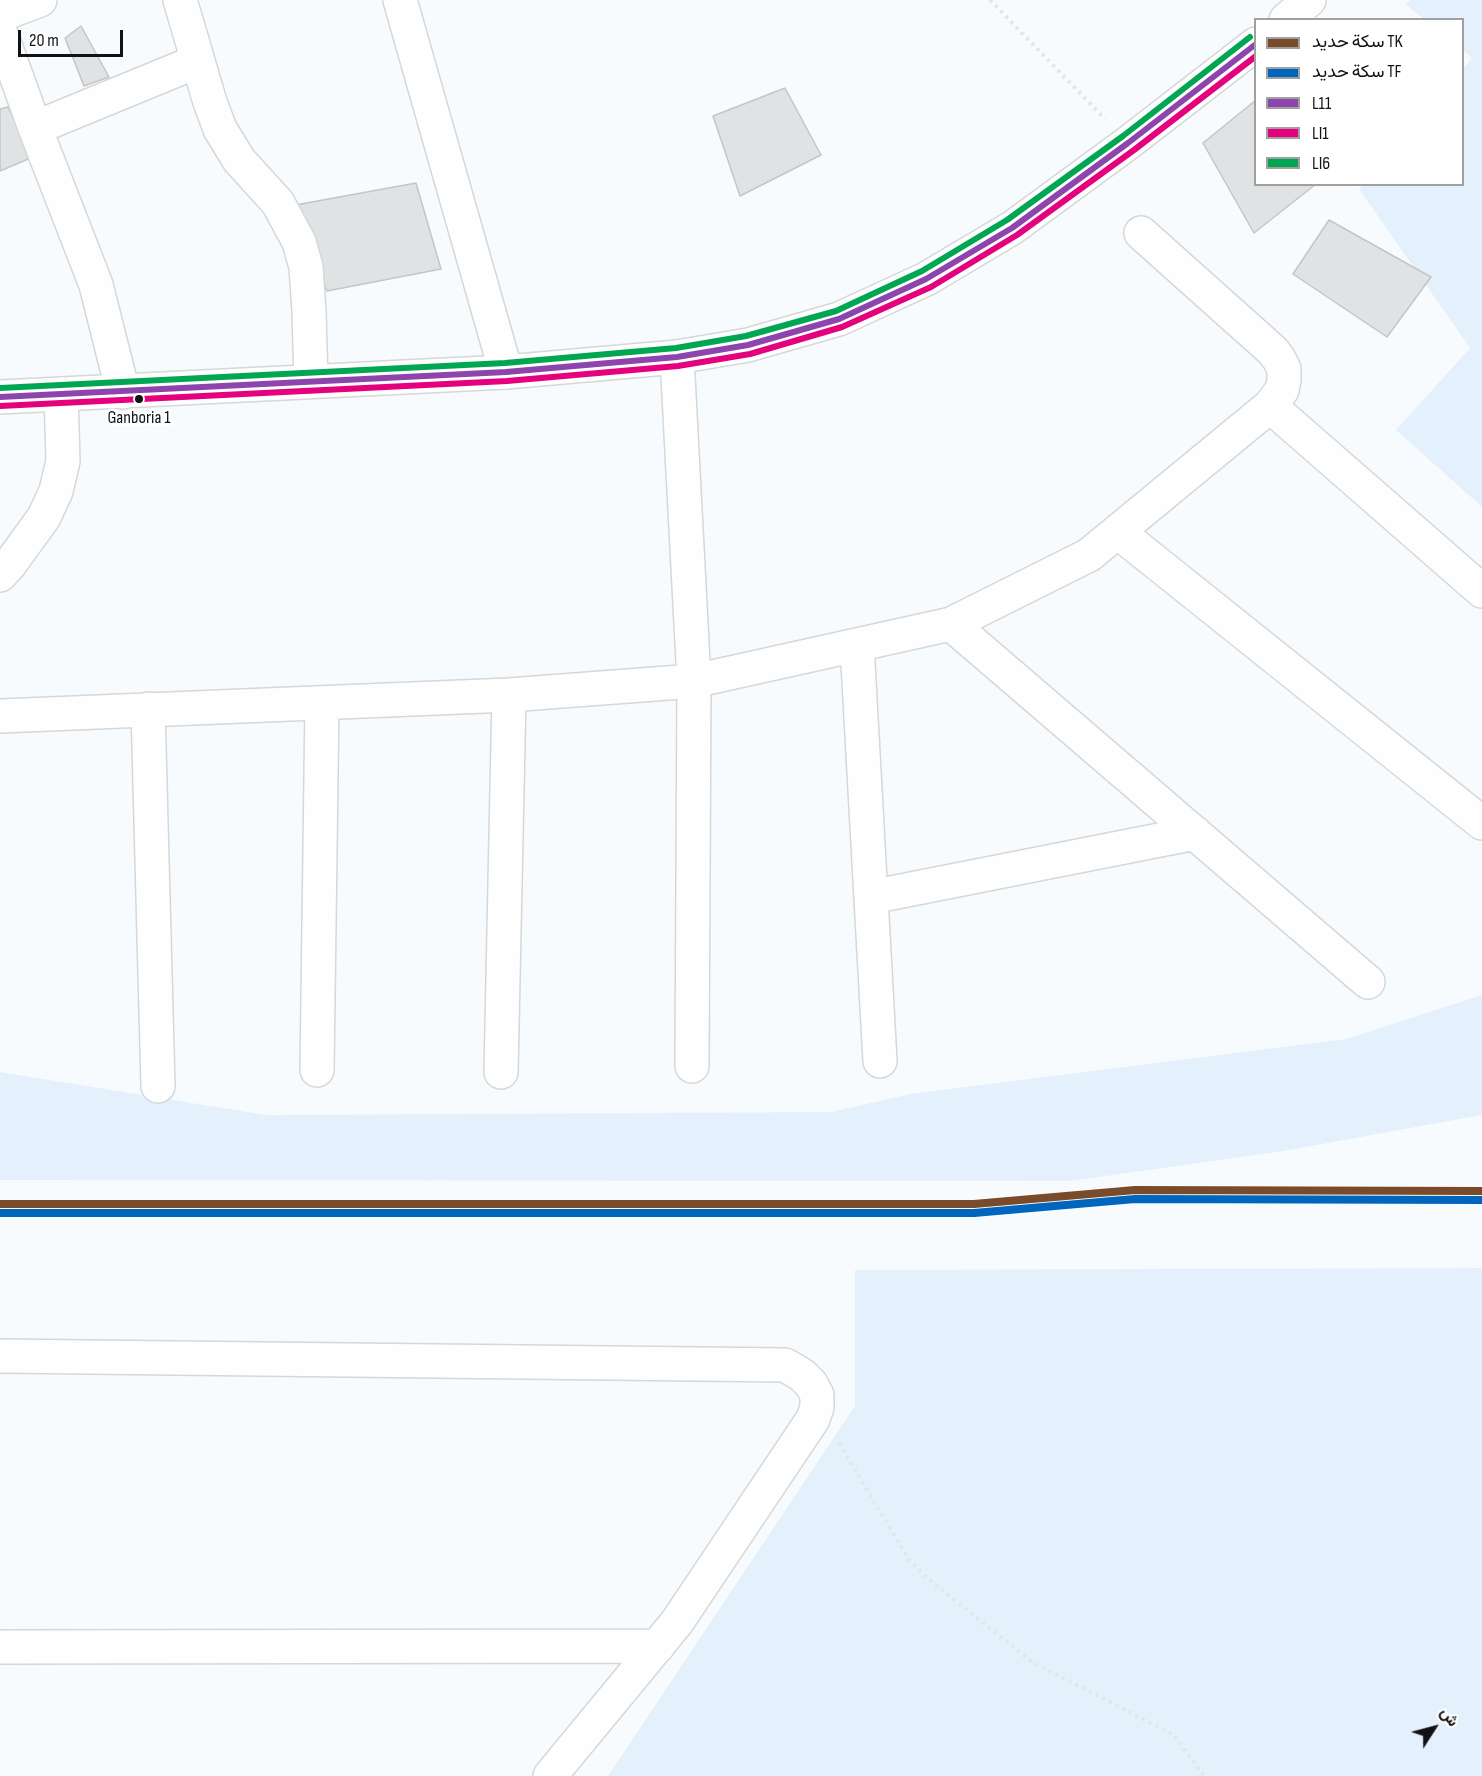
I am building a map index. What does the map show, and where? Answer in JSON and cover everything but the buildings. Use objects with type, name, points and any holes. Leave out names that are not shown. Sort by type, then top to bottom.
[{"type":"street","points":[[0,15],[40,0]]},
{"type":"street","points":[[400,0],[506,372]]},
{"type":"street","points":[[1288,18],[1309,0]]},
{"type":"street","points":[[188,2],[198,61],[220,129],[239,160],[278,203],[299,242],[306,267],[311,381]]},
{"type":"street","points":[[0,31],[96,285],[123,392]]},
{"type":"street","points":[[0,397],[506,372],[677,357],[747,345],[839,319],[926,279],[1012,228],[1128,143],[1254,46]]},
{"type":"street","points":[[35,128],[198,61]]},
{"type":"street","points":[[0,716],[509,695],[694,681],[951,624],[1089,555],[1270,406],[1282,390],[1284,369],[1273,351],[1141,233]]},
{"type":"street","points":[[677,357],[694,681],[692,1066]]},
{"type":"street","points":[[0,574],[10,564],[44,517],[56,491],[63,461],[61,394]]},
{"type":"street","points":[[1270,406],[1482,591]]},
{"type":"street","points":[[1118,532],[1482,823]]},
{"type":"street","points":[[951,624],[1368,982]]},
{"type":"street","points":[[857,645],[880,1061]]},
{"type":"street","points":[[501,1072],[509,695]]},
{"type":"street","points":[[317,1070],[322,703]]},
{"type":"street","points":[[148,709],[158,1086]]},
{"type":"street","points":[[871,897],[1195,833]]},
{"type":"street","points":[[0,1356],[785,1365],[802,1375],[817,1395],[817,1407],[813,1419],[677,1622],[550,1776]]},
{"type":"street","points":[[0,1647],[658,1646]]},
{"type":"path","points":[[990,0],[1128,143]]},
{"type":"path","points":[[817,1407],[909,1560],[931,1581],[1032,1662],[1174,1735],[1204,1776]]},
{"type":"shaded area","points":[[1410,0],[1482,0],[1482,507],[1396,430],[1470,348],[1359,189],[1361,186],[1464,186],[1464,68],[1472,58],[1464,51],[1464,18],[1423,18],[1405,4]]},
{"type":"shaded area","points":[[1482,995],[1482,1115],[1284,1151],[1070,1181],[0,1180],[0,1072],[266,1115],[831,1112],[910,1094],[1346,1039]]},
{"type":"shaded area","points":[[1482,1268],[1482,1776],[608,1776],[855,1406],[855,1270]]},
{"type":"rail line","name":"TK","points":[[0,1204],[974,1204],[1135,1190],[1482,1191]]},
{"type":"rail line","name":"TF","points":[[0,1213],[974,1213],[1135,1199],[1482,1200]]},
{"type":"transit line","name":"LI6","points":[[0,388],[505,363],[676,348],[746,336],[836,311],[922,271],[1007,220],[1123,136],[1250,37]]},
{"type":"transit line","name":"L11","points":[[0,397],[506,372],[677,357],[748,345],[839,319],[926,279],[1012,228],[1128,143],[1254,46]]},
{"type":"transit line","name":"LI1","points":[[0,406],[507,381],[678,366],[750,354],[842,327],[931,287],[1017,235],[1134,150],[1254,58]]},
{"type":"place","name":"Ganboria 1","points":[[139,399]]}]
